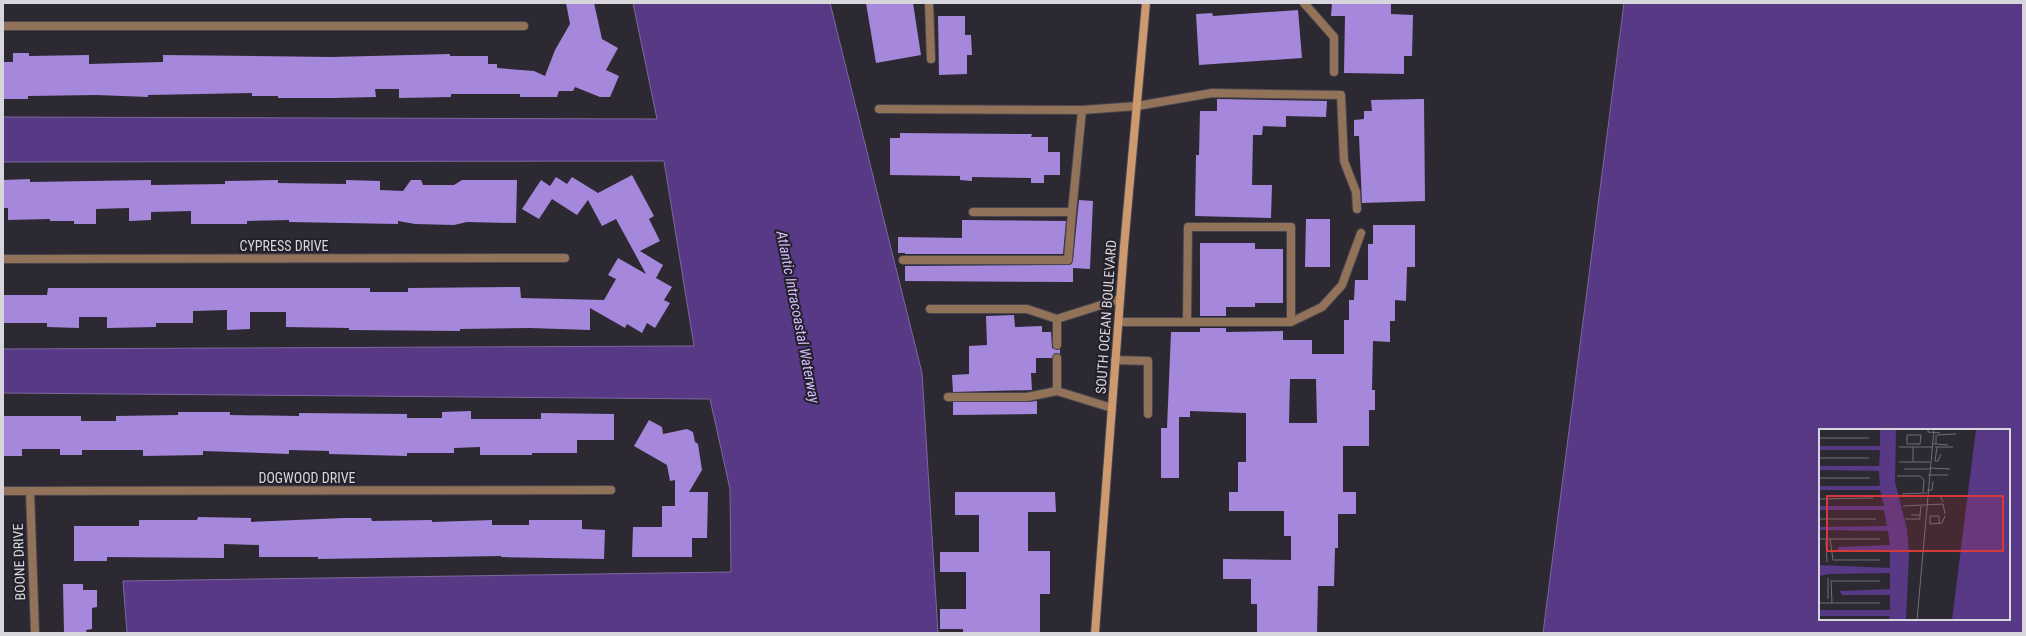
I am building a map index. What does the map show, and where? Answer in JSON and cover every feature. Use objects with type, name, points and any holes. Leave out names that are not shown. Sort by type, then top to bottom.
[{"type":"main road","name":"SOUTH OCEAN BOULEVARD","points":[[1095,633],[1118,322],[1146,3]]},
{"type":"street","points":[[929,3],[930,59]]},
{"type":"street","points":[[1304,3],[1334,37],[1334,72]]},
{"type":"street","points":[[3,26],[524,26]]},
{"type":"street","points":[[879,109],[1082,110],[1137,106],[1212,93],[1341,95],[1344,161],[1356,192],[1357,209]]},
{"type":"street","points":[[903,260],[1068,260],[1082,110]]},
{"type":"street","points":[[973,212],[1072,212]]},
{"type":"street","points":[[1187,322],[1188,227],[1291,228],[1291,322]]},
{"type":"street","points":[[1118,322],[1291,322],[1322,307],[1342,285],[1361,233]]},
{"type":"street","name":"CYPRESS DRIVE","points":[[3,259],[566,258]]},
{"type":"street","points":[[930,309],[1027,309],[1057,319],[1120,298]]},
{"type":"street","points":[[1056,345],[1057,319]]},
{"type":"street","points":[[1057,358],[1057,391]]},
{"type":"street","points":[[1116,360],[1148,361],[1148,414]]},
{"type":"street","points":[[948,398],[1027,397],[1057,391],[1112,408]]},
{"type":"street","name":"DOGWOOD DRIVE","points":[[3,491],[611,490]]},
{"type":"street","name":"BOONE DRIVE","points":[[30,491],[35,633]]},
{"type":"water","name":"Atlantic Intracoastal Waterway","points":[[633,3],[830,3],[922,373],[938,633],[127,633],[123,581],[731,572],[730,489],[710,399],[3,393],[3,349],[694,346],[664,161],[3,162],[3,117],[657,119]]},
{"type":"water","points":[[1624,3],[2023,3],[2023,633],[1543,633]]},
{"type":"building","points":[[566,3],[594,3],[602,39],[618,48],[606,70],[619,76],[610,97],[600,97],[575,87],[573,91],[559,91],[557,97],[520,97],[520,94],[451,94],[451,97],[399,98],[399,89],[375,89],[376,97],[278,98],[278,96],[252,96],[252,93],[148,95],[148,97],[97,95],[28,96],[28,99],[3,99],[3,62],[13,62],[13,53],[29,53],[29,56],[89,55],[89,64],[163,62],[163,55],[331,57],[450,54],[450,56],[488,56],[488,64],[497,64],[497,68],[534,71],[545,76],[555,50],[570,24]]},
{"type":"building","points":[[866,3],[913,3],[921,55],[876,63]]},
{"type":"building","points":[[1332,3],[1391,3],[1391,14],[1413,15],[1412,56],[1404,56],[1404,74],[1344,73],[1345,16],[1331,16]]},
{"type":"building","points":[[1298,10],[1302,58],[1199,65],[1196,14],[1212,13],[1213,16]]},
{"type":"building","points":[[938,16],[965,16],[965,35],[971,35],[972,55],[967,55],[967,74],[939,75]]},
{"type":"building","points":[[1217,99],[1327,101],[1326,117],[1286,116],[1286,127],[1263,126],[1262,135],[1253,135],[1252,185],[1272,185],[1271,218],[1195,216],[1196,155],[1199,155],[1200,111],[1217,111]]},
{"type":"building","points":[[1424,99],[1425,201],[1362,203],[1359,136],[1354,136],[1354,120],[1364,119],[1364,111],[1372,111],[1371,100]]},
{"type":"building","points":[[900,133],[1032,134],[1031,137],[1048,137],[1048,152],[1060,152],[1060,175],[1044,175],[1044,183],[1031,183],[1031,178],[972,177],[972,181],[960,180],[960,176],[890,175],[890,138],[900,138]]},
{"type":"building","points":[[632,175],[654,216],[649,219],[660,241],[640,251],[663,265],[656,278],[672,287],[664,300],[670,303],[655,328],[647,323],[642,333],[627,324],[625,328],[590,308],[590,330],[530,328],[460,329],[460,331],[349,330],[349,328],[286,327],[286,312],[250,312],[250,329],[227,330],[227,310],[193,311],[193,323],[156,323],[156,327],[107,328],[107,317],[79,317],[79,328],[47,327],[47,323],[3,323],[3,295],[47,295],[48,288],[370,288],[370,292],[408,292],[408,288],[520,287],[521,298],[604,300],[616,279],[608,275],[618,258],[646,274],[616,219],[602,226],[588,200],[577,215],[552,199],[539,219],[522,209],[541,180],[550,186],[556,177],[567,184],[572,177],[598,193]]},
{"type":"building","points":[[30,179],[30,182],[151,180],[151,185],[225,184],[225,181],[278,180],[278,183],[346,184],[346,180],[380,181],[380,190],[403,191],[411,180],[421,180],[423,185],[454,185],[462,180],[517,180],[516,223],[467,222],[454,225],[415,224],[398,221],[398,224],[289,222],[289,220],[247,221],[247,224],[191,224],[191,211],[151,212],[151,220],[129,221],[129,208],[96,209],[96,224],[74,224],[74,221],[50,221],[50,219],[8,220],[8,208],[3,208],[3,180]]},
{"type":"building","points":[[1079,200],[1093,201],[1090,269],[1073,268],[1073,282],[905,281],[905,266],[1070,265],[1073,260]]},
{"type":"building","points":[[1306,219],[1330,219],[1330,267],[1305,267]]},
{"type":"building","points":[[962,220],[1066,221],[1063,254],[898,253],[898,237],[962,238]]},
{"type":"building","points":[[1373,225],[1415,225],[1415,267],[1407,267],[1406,301],[1395,300],[1395,321],[1390,321],[1390,342],[1373,341],[1372,390],[1375,390],[1375,410],[1369,410],[1369,446],[1343,446],[1343,492],[1356,492],[1356,514],[1338,514],[1338,548],[1335,548],[1334,586],[1318,586],[1317,633],[1257,633],[1257,604],[1251,604],[1251,579],[1223,579],[1223,559],[1291,560],[1291,536],[1284,536],[1284,511],[1229,511],[1229,492],[1238,492],[1238,462],[1246,462],[1246,413],[1190,411],[1190,417],[1179,417],[1179,478],[1161,478],[1161,428],[1167,428],[1171,332],[1200,332],[1200,328],[1226,328],[1226,332],[1283,331],[1283,340],[1312,340],[1312,354],[1344,354],[1344,320],[1349,320],[1349,300],[1354,300],[1355,280],[1368,280],[1368,244],[1373,244]],"holes":[[[1290,379],[1316,379],[1317,423],[1289,423]]]},
{"type":"building","points":[[1200,243],[1255,243],[1255,249],[1283,249],[1283,303],[1255,303],[1255,307],[1226,307],[1226,316],[1200,316]]},
{"type":"building","points":[[1014,315],[1015,327],[1042,326],[1042,332],[1051,332],[1052,348],[1057,350],[1060,349],[1060,354],[1055,353],[1052,358],[1036,358],[1036,373],[1031,373],[1032,390],[953,392],[952,375],[969,374],[969,346],[987,345],[986,316]]},
{"type":"building","points":[[1037,401],[1037,414],[953,415],[953,402]]},
{"type":"building","points":[[471,411],[471,419],[541,419],[541,413],[614,414],[614,440],[577,440],[577,453],[532,453],[532,455],[480,455],[480,447],[454,448],[454,453],[407,453],[407,456],[329,454],[329,451],[289,450],[289,454],[203,451],[203,455],[143,456],[143,450],[82,450],[82,455],[60,455],[60,449],[22,449],[22,456],[3,456],[3,416],[81,416],[81,421],[116,421],[116,416],[178,415],[178,412],[230,412],[230,415],[299,416],[299,413],[407,414],[407,418],[442,418],[442,412]]},
{"type":"building","points":[[649,420],[662,427],[663,434],[687,429],[693,432],[695,442],[698,444],[702,470],[689,492],[708,492],[707,538],[692,538],[692,557],[632,557],[633,527],[662,527],[662,506],[675,506],[675,480],[670,481],[667,465],[634,446]]},
{"type":"building","points":[[955,492],[1055,492],[1056,512],[1028,512],[1028,551],[1050,551],[1050,594],[1040,594],[1040,633],[963,633],[963,629],[940,629],[940,609],[966,609],[966,572],[940,572],[940,552],[979,552],[979,515],[955,515]]},
{"type":"building","points":[[198,517],[251,518],[251,522],[344,518],[371,518],[372,521],[432,520],[432,522],[492,520],[492,525],[529,525],[529,520],[582,520],[582,529],[605,530],[604,559],[501,556],[318,559],[318,557],[259,557],[259,545],[224,544],[224,558],[107,557],[107,561],[74,561],[74,526],[139,526],[139,520],[197,520]]},
{"type":"building","points":[[63,584],[83,584],[83,590],[97,590],[97,607],[92,608],[92,629],[86,630],[87,633],[64,633]]}]
